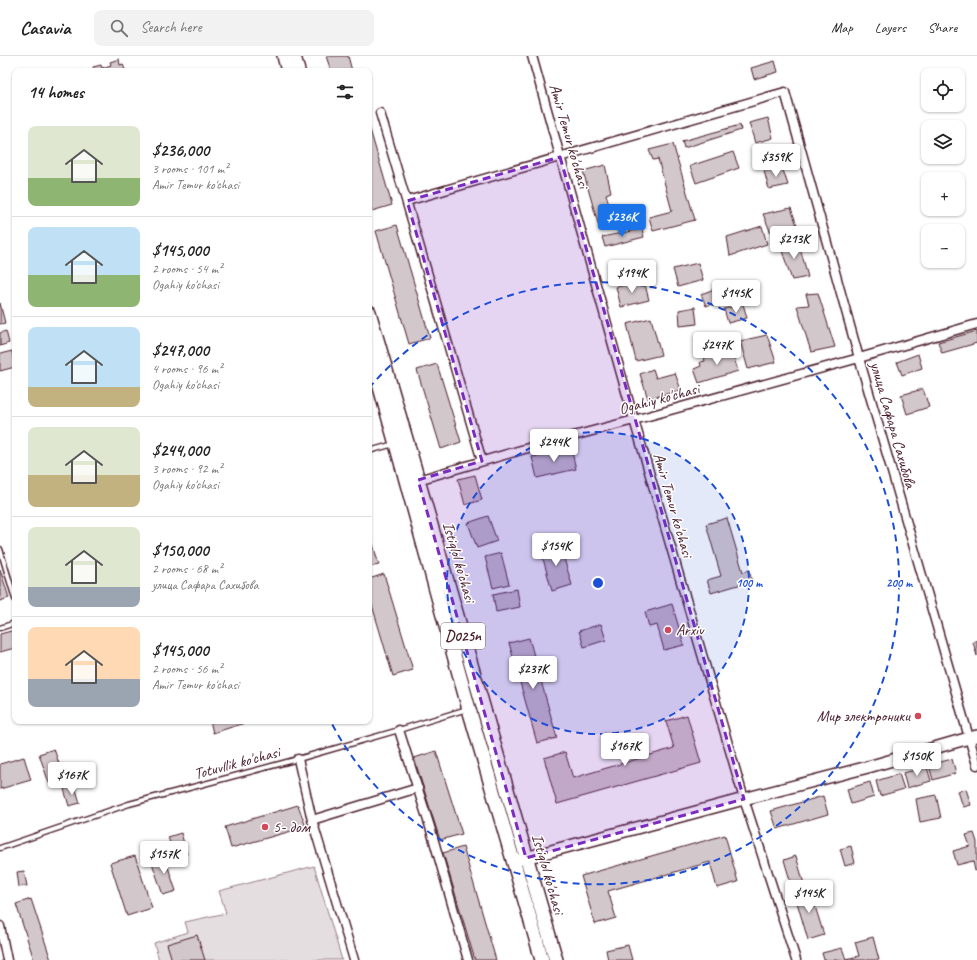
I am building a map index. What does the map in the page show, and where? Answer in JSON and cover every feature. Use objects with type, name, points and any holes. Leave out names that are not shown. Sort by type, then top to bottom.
[{"type":"main road","points":[[284,56],[287,68]]},
{"type":"main road","points":[[294,56],[297,68]]},
{"type":"main road","name":"Istiqlol ko'chasi","points":[[372,322],[482,704],[520,859],[542,960]]},
{"type":"main road","name":"Istiqlol ko'chasi","points":[[372,360],[469,709],[556,960]]},
{"type":"street","name":"Amir Temur ko'chasi","points":[[532,56],[634,420],[744,799],[796,960]]},
{"type":"street","name":"улица Сафара Сахибова","points":[[560,156],[785,92],[859,358],[973,737],[977,765]]},
{"type":"street","points":[[380,113],[482,461]]},
{"type":"street","points":[[407,201],[560,156]]},
{"type":"street","name":"Ogahiy ko'chasi","points":[[418,480],[528,448],[859,358],[977,324]]},
{"type":"street","points":[[400,730],[468,960]]},
{"type":"street","points":[[520,859],[868,767],[973,737]]},
{"type":"street","points":[[298,759],[312,820],[354,960]]},
{"type":"street","points":[[312,820],[418,788]]},
{"type":"street","points":[[0,926],[8,960]]},
{"type":"lane","points":[[372,450],[396,444]]},
{"type":"lane","points":[[0,549],[12,589]]},
{"type":"lane","points":[[0,628],[12,624]]},
{"type":"lane","name":"Totuvllik ko'chasi","points":[[0,848],[129,804],[298,759],[400,730],[482,704]]},
{"type":"highlighted area","points":[[560,157],[744,799],[526,858],[418,480],[482,461],[407,201]]},
{"type":"shaded area","points":[[314,866],[342,960],[159,960],[154,943],[188,932],[185,922],[226,913],[219,891]]},
{"type":"building","points":[[326,56],[348,56],[351,68],[330,68]]},
{"type":"building","points":[[119,59],[120,65],[123,64],[124,68],[102,68],[111,65],[110,62]]},
{"type":"building","points":[[775,61],[778,72],[754,79],[751,68]]},
{"type":"building","points":[[101,65],[102,68],[93,68],[93,67]]},
{"type":"building","points":[[768,118],[773,138],[755,143],[749,123]]},
{"type":"building","points":[[740,125],[741,130],[684,148],[682,141]]},
{"type":"building","points":[[372,136],[392,205],[372,211]]},
{"type":"building","points":[[673,144],[695,220],[653,231],[649,217],[672,211],[658,159],[653,160],[649,150]]},
{"type":"building","points":[[775,146],[778,158],[759,163],[757,151]]},
{"type":"building","points":[[733,152],[739,168],[696,183],[690,166]]},
{"type":"building","points":[[605,165],[611,192],[606,194],[614,224],[599,227],[583,171]]},
{"type":"building","points":[[782,167],[788,185],[769,189],[764,171]]},
{"type":"building","points":[[791,208],[799,231],[773,238],[763,214]]},
{"type":"building","points":[[397,225],[430,338],[409,344],[376,231]]},
{"type":"building","points":[[762,226],[767,244],[730,256],[727,237]]},
{"type":"building","points":[[642,229],[644,237],[605,247],[602,237]]},
{"type":"building","points":[[798,240],[808,277],[792,280],[780,245]]},
{"type":"building","points":[[698,263],[703,280],[678,287],[673,269]]},
{"type":"building","points":[[644,281],[649,300],[621,307],[616,287]]},
{"type":"building","points":[[720,287],[724,300],[706,306],[701,294]]},
{"type":"building","points":[[818,293],[835,347],[811,352],[797,306],[809,305],[806,294]]},
{"type":"building","points":[[0,303],[5,323],[0,324]]},
{"type":"building","points":[[743,304],[747,318],[728,323],[724,309]]},
{"type":"building","points":[[695,307],[697,324],[680,326],[679,310]]},
{"type":"building","points":[[651,318],[661,355],[636,361],[627,324]]},
{"type":"building","points":[[6,331],[9,343],[0,346],[0,333]]},
{"type":"building","points":[[977,331],[977,343],[942,353],[938,342]]},
{"type":"building","points":[[767,335],[776,362],[748,369],[740,341]]},
{"type":"building","points":[[730,346],[738,371],[699,383],[694,369],[701,366],[700,362],[705,361],[704,358],[724,352],[722,347]]},
{"type":"building","points":[[12,351],[12,368],[0,371],[0,354]]},
{"type":"building","points":[[918,354],[922,368],[902,375],[897,362]]},
{"type":"building","points":[[437,364],[461,442],[441,449],[417,370]]},
{"type":"building","points":[[653,369],[656,378],[675,373],[681,390],[648,399],[640,374]]},
{"type":"building","points":[[923,389],[929,407],[907,414],[901,395]]},
{"type":"building","points":[[571,448],[576,469],[537,478],[532,457]]},
{"type":"building","points":[[475,475],[482,500],[465,505],[458,479]]},
{"type":"building","points":[[488,516],[497,541],[477,548],[468,523]]},
{"type":"building","points":[[727,518],[743,572],[749,570],[752,581],[711,593],[707,580],[721,576],[706,524]]},
{"type":"building","points":[[372,541],[379,565],[372,566]]},
{"type":"building","points":[[559,542],[572,585],[552,591],[540,548]]},
{"type":"building","points":[[501,553],[509,584],[493,588],[485,557]]},
{"type":"building","points":[[0,569],[9,598],[0,601]]},
{"type":"building","points":[[384,574],[413,670],[393,676],[372,605],[372,578]]},
{"type":"building","points":[[517,589],[520,607],[496,612],[493,594]]},
{"type":"building","points":[[672,604],[684,645],[664,650],[657,625],[649,627],[645,612]]},
{"type":"building","points":[[601,624],[606,640],[584,647],[579,631]]},
{"type":"building","points":[[12,631],[12,649],[0,652],[0,634]]},
{"type":"building","points":[[529,638],[557,738],[537,743],[509,643]]},
{"type":"building","points":[[977,640],[977,656],[973,642]]},
{"type":"building","points":[[687,715],[701,763],[557,804],[544,758],[565,752],[573,778],[674,748],[666,721]]},
{"type":"building","points":[[211,724],[242,724],[213,733]]},
{"type":"building","points":[[54,749],[64,778],[49,783],[39,754]]},
{"type":"building","points":[[436,751],[462,834],[440,840],[414,758]]},
{"type":"building","points":[[24,757],[31,780],[0,789],[0,764]]},
{"type":"building","points":[[952,759],[956,773],[933,780],[929,765]]},
{"type":"building","points":[[927,767],[931,781],[907,788],[903,773]]},
{"type":"building","points":[[899,774],[904,789],[880,796],[876,781]]},
{"type":"building","points":[[870,782],[874,797],[851,804],[847,789]]},
{"type":"building","points":[[75,786],[80,803],[69,806],[64,789]]},
{"type":"building","points":[[966,789],[971,805],[963,807],[958,791]]},
{"type":"building","points":[[936,795],[941,818],[920,822],[916,799]]},
{"type":"building","points":[[823,796],[828,814],[777,829],[771,811]]},
{"type":"building","name":"5- дом","points":[[298,805],[306,827],[231,848],[225,827]]},
{"type":"building","points":[[181,833],[187,854],[175,858],[168,837]]},
{"type":"building","points":[[974,833],[977,842],[977,870],[975,871],[973,861],[957,865],[953,851],[970,846],[966,835]]},
{"type":"building","points":[[725,835],[738,882],[717,888],[710,862],[608,891],[616,918],[595,924],[581,876]]},
{"type":"building","points":[[851,846],[855,863],[845,866],[840,849]]},
{"type":"building","points":[[463,847],[496,960],[475,960],[443,853]]},
{"type":"building","points":[[164,855],[176,891],[163,895],[151,860]]},
{"type":"building","points":[[135,856],[152,908],[127,916],[110,863]]},
{"type":"building","points":[[796,856],[804,884],[792,887],[784,860]]},
{"type":"building","points":[[24,871],[27,886],[19,887],[17,872]]},
{"type":"building","points":[[809,887],[824,935],[808,940],[794,892]]},
{"type":"building","points":[[31,899],[51,960],[34,960],[16,904]]},
{"type":"building","points":[[197,935],[205,960],[172,960],[167,944]]},
{"type":"building","points":[[873,937],[879,960],[824,960],[822,953],[842,948],[846,959],[859,956],[855,942]]},
{"type":"building","points":[[628,945],[632,960],[608,960],[606,950]]},
{"type":"place","name":"Arxiv","points":[[668,630]]},
{"type":"place","name":"Мир электроники","points":[[918,716]]},
{"type":"place","name":"5- дом","points":[[265,827]]}]
